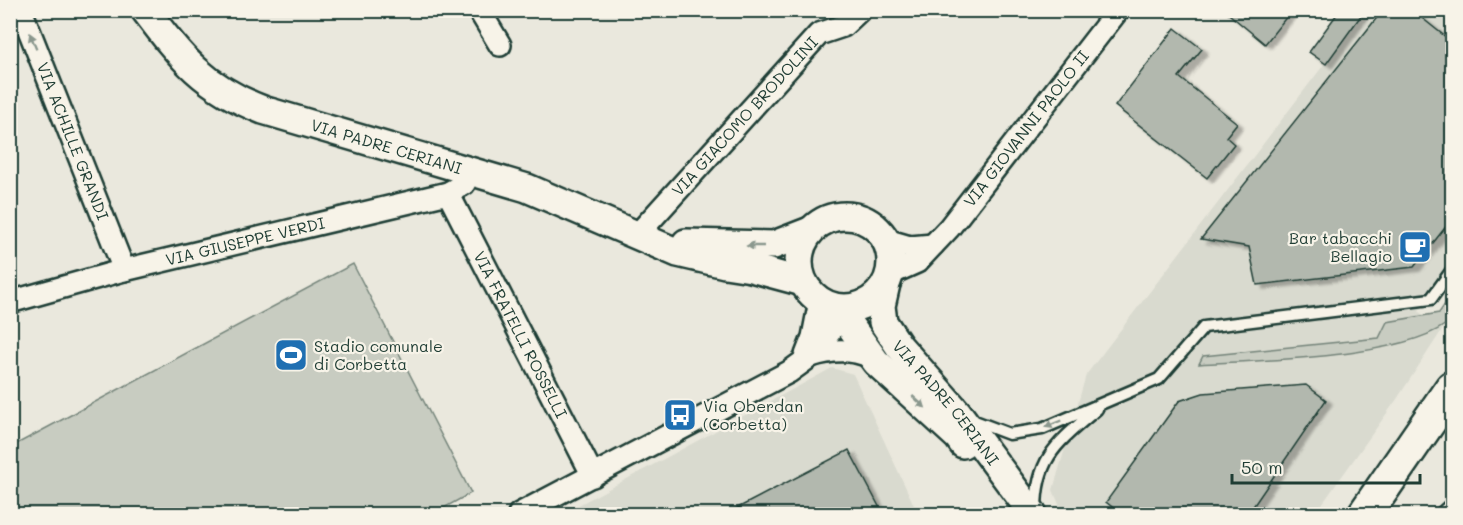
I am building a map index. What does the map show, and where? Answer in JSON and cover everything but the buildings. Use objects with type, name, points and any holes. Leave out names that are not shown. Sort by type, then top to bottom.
[{"type":"main road","points":[[1365,514],[1452,388]]},
{"type":"street","name":"VIA ACHILLE GRANDI","points":[[21,10],[124,270]]},
{"type":"street","name":"VIA PADRE CERIANI","points":[[145,10],[194,69],[240,101],[263,110],[527,188],[678,253],[762,270],[830,303],[871,357],[958,437],[1014,514]]},
{"type":"street","points":[[480,10],[500,45]]},
{"type":"street","name":"VIA GIACOMO BRODOLINI","points":[[647,238],[819,34],[843,26],[860,10]]},
{"type":"street","name":"VIA GIOVANNI PAOLO II","points":[[888,279],[917,262],[950,228],[1118,10]]},
{"type":"street","name":"VIA GIUSEPPE VERDI","points":[[10,302],[124,270],[448,193],[464,184],[471,171]]},
{"type":"street","name":"VIA FRATELLI ROSSELLI","points":[[448,193],[592,476]]},
{"type":"street","points":[[848,215],[870,222],[886,240],[892,262],[888,279],[873,299],[830,303],[799,269],[799,255],[803,242],[810,231],[826,219],[848,215]]},
{"type":"street","name":"VIA PADRE CERIANI","points":[[647,238],[774,245],[810,231]]},
{"type":"street","points":[[886,240],[910,247],[933,245]]},
{"type":"street","name":"VIA PADRE CERIANI","points":[[888,279],[880,306],[883,322],[899,346],[958,412],[1033,514]]},
{"type":"street","points":[[807,359],[813,337],[830,303]]},
{"type":"street","points":[[519,514],[789,372],[807,359],[826,351],[840,350],[860,352],[871,357]]},
{"type":"lane","points":[[958,412],[982,425],[1009,434],[1042,429],[1159,379],[1204,327],[1431,299],[1452,270]]},
{"type":"lane","points":[[1037,514],[1038,479],[1055,446],[1107,401]]},
{"type":"lane","points":[[1440,514],[1452,503]]},
{"type":"shaded area","points":[[1365,11],[1452,11],[1452,264],[1419,312],[1444,327],[1397,399],[1315,514],[1063,514],[1053,490],[1086,375]]},
{"type":"shaded area","name":"Stadio comunale di Corbetta","points":[[353,264],[471,493],[433,514],[11,514],[11,447]]},
{"type":"shaded area","points":[[1452,294],[1452,319],[1432,332],[1404,342],[1333,355],[1199,364],[1203,356],[1379,338],[1387,322],[1439,313]]},
{"type":"shaded area","points":[[832,368],[853,374],[918,514],[562,514]]},
{"type":"place","name":"Bar tabacchi Bellagio","points":[[1415,247]]},
{"type":"place","name":"Stadio comunale di Corbetta","points":[[291,355]]},
{"type":"place","name":"Via Oberdan (Corbetta)","points":[[680,415]]}]
